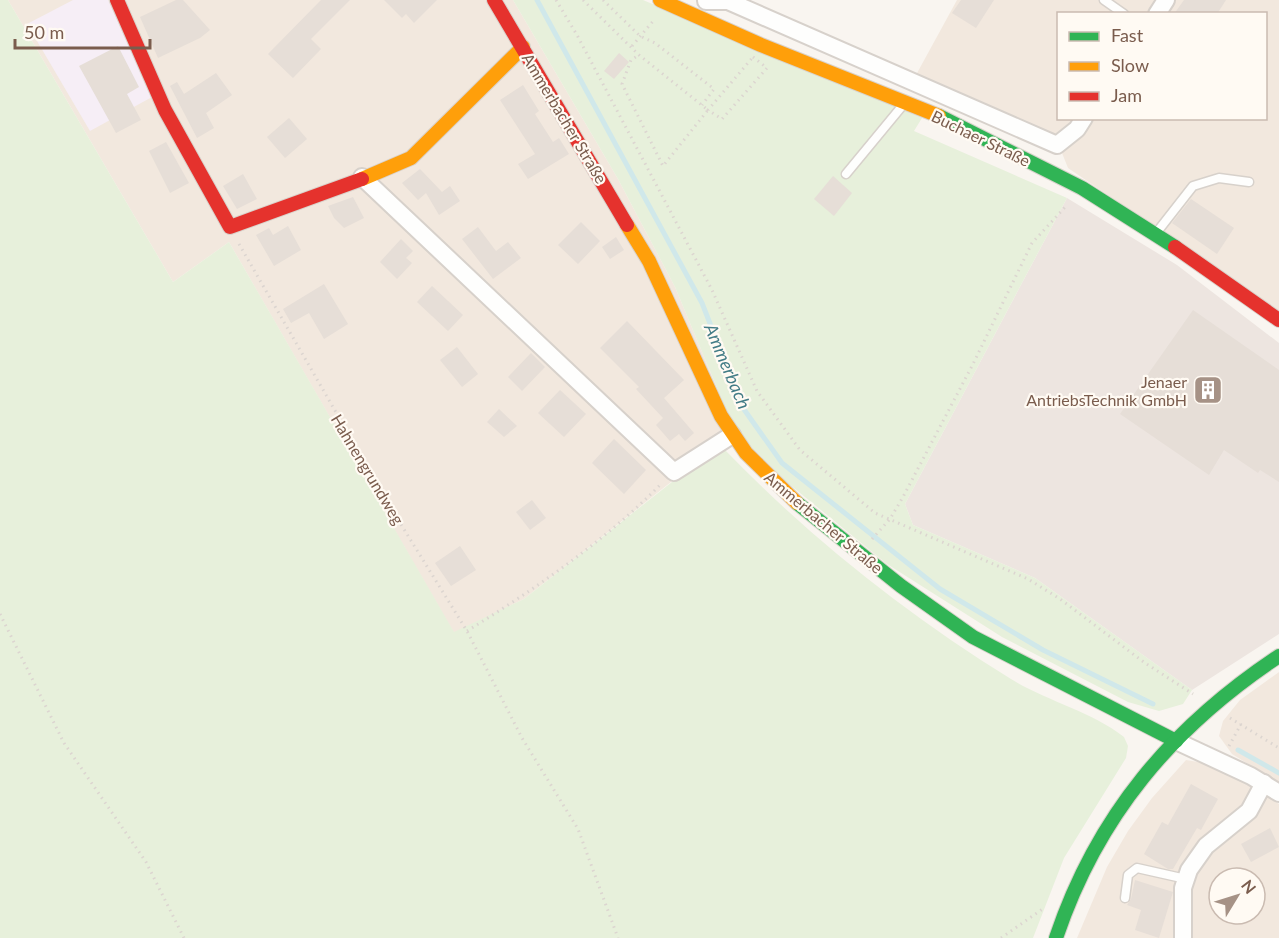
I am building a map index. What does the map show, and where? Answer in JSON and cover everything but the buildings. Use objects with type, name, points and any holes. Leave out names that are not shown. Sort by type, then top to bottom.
[{"type":"main road","points":[[117,0],[165,110],[230,227]]},
{"type":"main road","name":"Ammerbacher Straße","points":[[494,0],[649,261],[732,435],[761,469],[797,503],[901,586],[973,637],[1176,741]]},
{"type":"main road","name":"Buchaer Straße","points":[[660,6],[697,17],[950,120],[1082,188],[1198,261],[1279,320]]},
{"type":"main road","name":"Ammerbacher Straße","points":[[230,227],[411,158],[523,47]]},
{"type":"main road","points":[[1056,938],[1072,892],[1109,822],[1134,789],[1176,741],[1219,700],[1279,656]]},
{"type":"street","points":[[697,17],[706,0]]},
{"type":"street","name":"Buchaer Straße","points":[[706,0],[728,1],[1057,145],[1077,129],[1083,120]]},
{"type":"street","points":[[362,177],[674,472],[732,435]]},
{"type":"street","name":"Ammerbacher Straße","points":[[1176,741],[1264,783],[1279,793]]},
{"type":"street","points":[[1183,938],[1183,888],[1189,870],[1206,846],[1249,811],[1264,783]]},
{"type":"lane","points":[[1104,0],[1121,12]]},
{"type":"lane","points":[[846,174],[905,103]]},
{"type":"lane","points":[[1155,234],[1193,186],[1219,178],[1249,182]]},
{"type":"lane","points":[[1125,898],[1128,874],[1137,868],[1186,879]]},
{"type":"path","points":[[556,0],[578,35],[712,290],[764,402],[800,450],[875,513],[1028,579],[1060,599],[1145,663],[1200,698]]},
{"type":"path","points":[[583,0],[639,55],[708,110],[722,119],[766,68],[753,57],[708,110],[663,166],[622,84],[632,60],[639,55]]},
{"type":"path","points":[[603,0],[640,36],[655,44],[714,89],[702,105]]},
{"type":"path","points":[[632,46],[660,6]]},
{"type":"path","points":[[879,529],[890,519],[968,375],[1032,243],[1069,203]]},
{"type":"path","name":"Hahnengrundweg","points":[[230,227],[385,498],[467,631],[522,738],[578,829],[618,938]]},
{"type":"path","points":[[467,631],[522,597],[586,548],[642,504],[674,472]]},
{"type":"path","points":[[0,614],[64,743],[146,862],[184,938]]},
{"type":"path","points":[[1226,715],[1279,748]]},
{"type":"path","points":[[1228,748],[1241,724]]},
{"type":"path","points":[[1001,938],[1052,902]]},
{"type":"shaded area","points":[[8,0],[513,0],[618,179],[675,287],[735,431],[524,599],[454,633],[229,242],[173,282]]},
{"type":"shaded area","points":[[73,0],[108,0],[152,97],[90,131],[27,24]]},
{"type":"shaded area","points":[[957,0],[1279,0],[1279,311],[1068,168],[1056,138],[916,75]]},
{"type":"shaded area","name":"Jenaer AntriebsTechnik GmbH","points":[[1067,198],[1177,265],[1279,343],[1279,634],[1192,690],[1035,578],[913,525],[905,504]]},
{"type":"shaded area","points":[[1279,672],[1279,783],[1232,754],[1219,736],[1223,721],[1240,700]]},
{"type":"shaded area","points":[[1186,760],[1204,763],[1247,783],[1279,804],[1279,938],[1077,938],[1107,867],[1128,831],[1152,798]]},
{"type":"green space","points":[[0,0],[8,0],[173,282],[229,242],[454,632],[524,599],[677,478],[724,449],[825,544],[934,628],[1011,679],[1097,720],[1124,737],[1128,746],[1126,758],[1064,858],[1033,938],[0,938]]},
{"type":"green space","points":[[513,0],[643,0],[922,118],[914,131],[1067,198],[905,504],[913,525],[1035,578],[1192,690],[1183,704],[1159,711],[1128,702],[1002,637],[887,564],[789,484],[735,431],[675,287],[618,179]]},
{"type":"waterway","name":"Ammerbach","points":[[537,0],[702,303],[743,408],[782,463],[940,589],[1043,650],[1153,704]]},
{"type":"waterway","name":"Ammerbach","points":[[1238,750],[1279,773]]},
{"type":"traffic: fast","points":[[939,116],[1082,188],[1175,247]]},
{"type":"traffic: fast","points":[[797,503],[901,586],[973,637],[1176,741]]},
{"type":"traffic: fast","points":[[1056,938],[1093,852],[1116,814],[1143,778],[1172,744],[1205,713],[1240,683],[1279,656]]},
{"type":"traffic: slow","points":[[660,0],[761,45],[939,116]]},
{"type":"traffic: slow","points":[[362,179],[411,158],[523,47]]},
{"type":"traffic: slow","points":[[627,225],[649,261],[721,416],[746,453],[797,503]]},
{"type":"traffic: jam","points":[[117,0],[165,110],[230,227],[362,179]]},
{"type":"traffic: jam","points":[[494,0],[627,225]]},
{"type":"traffic: jam","points":[[1175,247],[1279,320]]},
{"type":"place","name":"Jenaer AntriebsTechnik GmbH","points":[[1208,390]]}]
